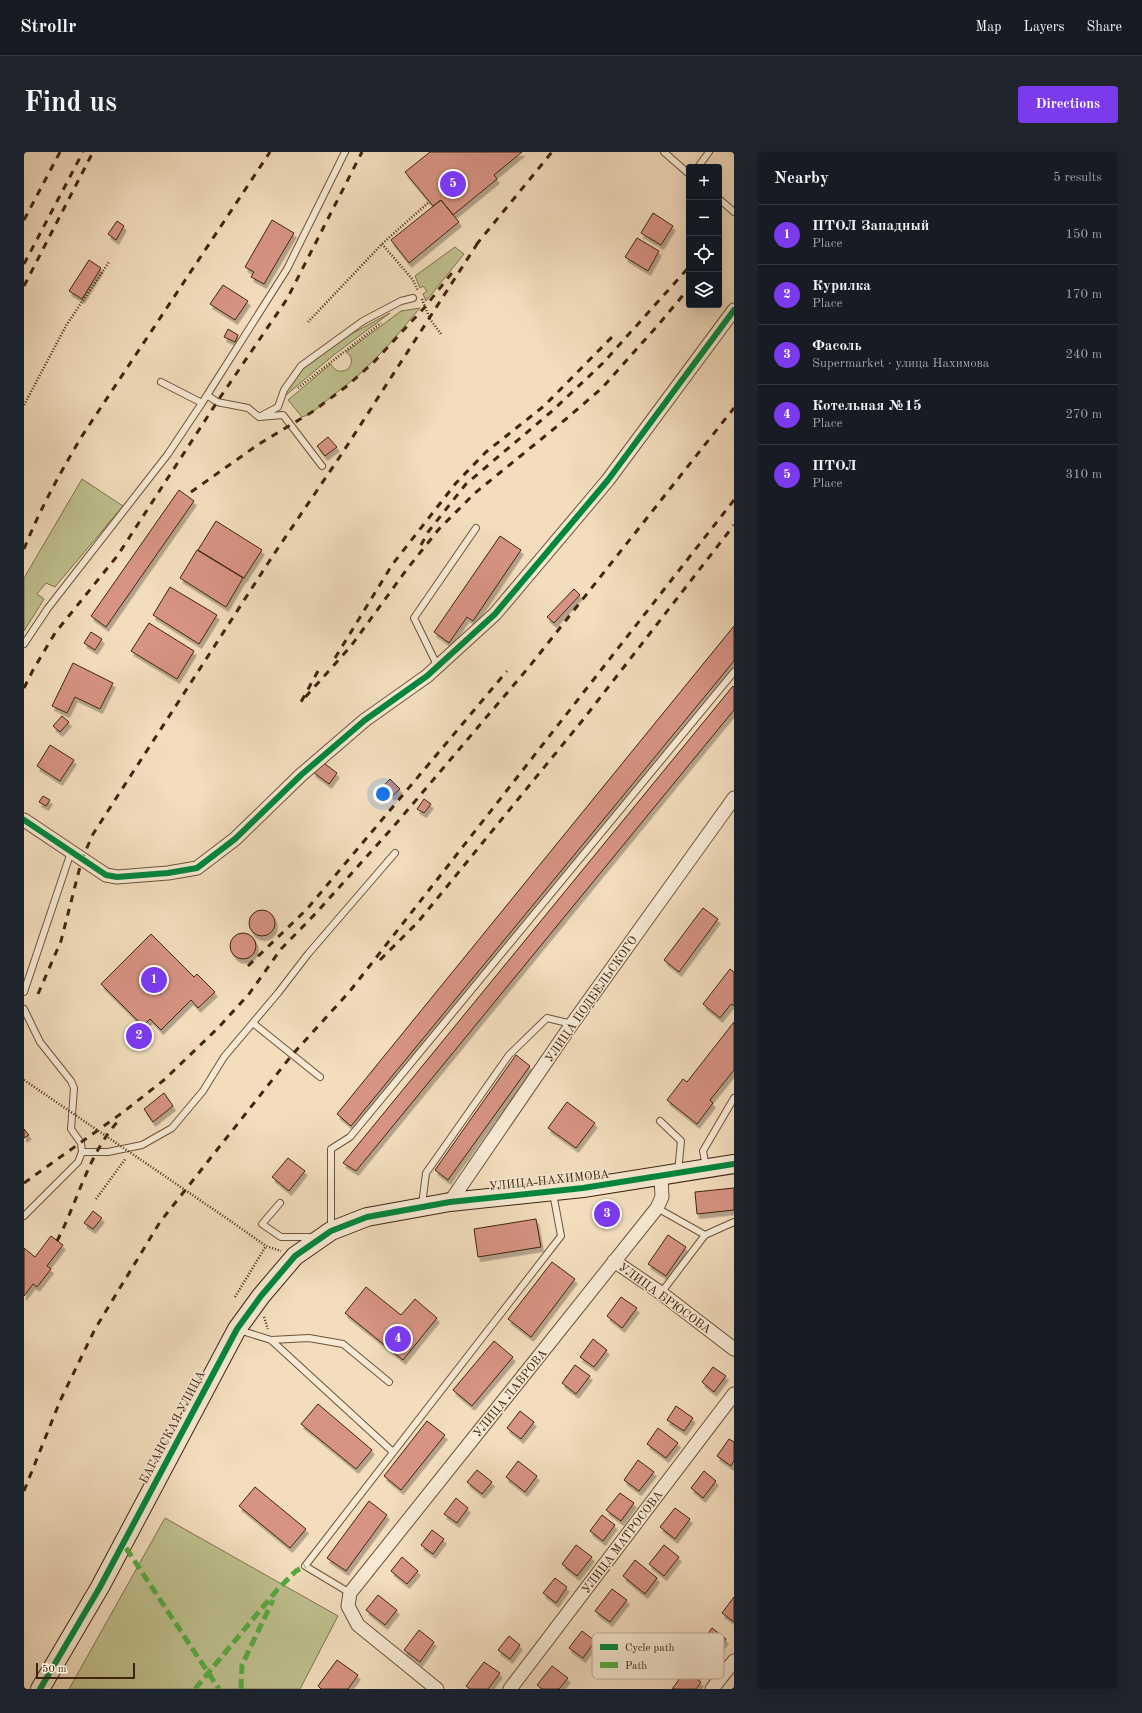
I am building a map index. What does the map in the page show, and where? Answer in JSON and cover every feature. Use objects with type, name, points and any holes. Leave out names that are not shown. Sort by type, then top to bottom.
[{"type":"street","points":[[24,820],[106,875],[168,873],[197,868],[235,839],[301,775],[365,720],[427,676],[496,614],[608,480],[734,310]]},
{"type":"street","name":"УЛИЦА ПОДБЕЛЬСКОГО","points":[[450,1202],[572,1024],[734,798]]},
{"type":"street","name":"УЛИЦА НАХИМОВА","points":[[367,1217],[450,1202],[583,1188],[734,1164]]},
{"type":"street","name":"УЛИЦА ЛАВРОВА","points":[[349,1599],[657,1208],[669,1175]]},
{"type":"street","name":"БАГАНСКАЯ УЛИЦА","points":[[40,1689],[100,1587],[237,1329],[261,1296],[295,1256],[327,1234],[367,1217]]},
{"type":"street","name":"УЛИЦА БРЮСОВА","points":[[614,1261],[661,1293],[734,1349]]},
{"type":"street","name":"УЛИЦА МАТРОСОВА","points":[[510,1689],[734,1394]]},
{"type":"street","points":[[349,1599],[358,1625],[437,1689]]},
{"type":"street","points":[[724,1674],[734,1661]]},
{"type":"street","points":[[712,1689],[720,1679]]},
{"type":"lane","points":[[24,644],[48,608],[168,454],[202,403],[287,269],[345,152]]},
{"type":"lane","points":[[664,152],[686,171]]},
{"type":"lane","points":[[700,164],[709,152]]},
{"type":"lane","points":[[720,200],[734,212]]},
{"type":"lane","points":[[259,417],[278,407],[284,390],[301,366],[363,321],[402,301],[413,298]]},
{"type":"lane","points":[[161,382],[202,403]]},
{"type":"lane","points":[[207,395],[217,402],[248,408],[259,417],[283,415],[322,466]]},
{"type":"lane","points":[[438,667],[414,618],[476,528]]},
{"type":"lane","points":[[280,1203],[262,1224],[280,1237],[327,1234],[331,1149],[350,1137],[733,675]]},
{"type":"lane","points":[[24,992],[71,852]]},
{"type":"lane","points":[[82,1152],[108,1152],[142,1145],[172,1128],[203,1091],[224,1058],[308,954],[395,852]]},
{"type":"lane","points":[[24,1009],[40,1042],[71,1081],[74,1088],[71,1129],[80,1143],[82,1152],[78,1162],[24,1216]]},
{"type":"lane","points":[[421,1207],[426,1173],[509,1055],[547,1018],[572,1024]]},
{"type":"lane","points":[[253,1023],[320,1077]]},
{"type":"lane","points":[[706,1169],[702,1151],[734,1098]]},
{"type":"lane","points":[[660,1120],[681,1141],[669,1175]]},
{"type":"lane","points":[[349,1599],[305,1566],[560,1236],[553,1191]]},
{"type":"lane","points":[[657,1208],[705,1236]]},
{"type":"lane","points":[[661,1293],[705,1236],[734,1222]]},
{"type":"lane","points":[[237,1329],[271,1340],[309,1338],[343,1344],[389,1382]]},
{"type":"lane","points":[[271,1340],[393,1452]]},
{"type":"path","points":[[308,322],[382,244],[429,202]]},
{"type":"path","points":[[24,405],[67,324],[109,262]]},
{"type":"path","points":[[297,389],[383,322]]},
{"type":"path","points":[[24,1080],[266,1246],[235,1297]]},
{"type":"path","points":[[96,1199],[130,1153]]},
{"type":"path","points":[[263,1312],[271,1340]]},
{"type":"green space","points":[[455,247],[464,254],[426,301],[423,294],[427,291],[423,286],[420,288],[415,276]]},
{"type":"green space","points":[[420,308],[386,348],[361,373],[310,414],[302,417],[288,400],[331,364],[334,369],[338,371],[348,369],[352,360],[346,352],[401,311]]},
{"type":"green space","points":[[390,313],[335,354],[286,395],[284,392],[302,369],[351,334]]},
{"type":"green space","points":[[82,479],[123,506],[55,587],[46,583],[37,594],[44,599],[24,631],[24,578]]},
{"type":"green space","points":[[165,1518],[338,1616],[300,1689],[69,1689]]},
{"type":"building","points":[[430,152],[522,152],[494,175],[497,179],[453,215],[441,200],[433,206],[405,172]]},
{"type":"building","points":[[441,200],[459,222],[409,263],[391,240]]},
{"type":"building","points":[[653,213],[673,226],[661,245],[641,233]]},
{"type":"building","points":[[272,220],[294,233],[264,284],[251,277],[254,272],[245,267]]},
{"type":"building","points":[[117,221],[124,226],[116,240],[108,234]]},
{"type":"building","points":[[637,238],[659,251],[648,271],[625,257]]},
{"type":"building","points":[[89,260],[101,268],[82,299],[69,291]]},
{"type":"building","points":[[223,285],[248,301],[235,320],[210,304]]},
{"type":"building","points":[[228,329],[238,335],[235,342],[224,337]]},
{"type":"building","points":[[328,437],[337,447],[325,456],[317,446]]},
{"type":"building","points":[[179,490],[194,501],[106,627],[91,616]]},
{"type":"building","points":[[216,521],[262,550],[244,578],[198,550]]},
{"type":"building","points":[[500,536],[521,550],[473,621],[467,617],[449,643],[434,632]]},
{"type":"building","points":[[197,550],[243,578],[226,607],[180,578]]},
{"type":"building","points":[[170,587],[217,615],[199,644],[153,615]]},
{"type":"building","points":[[574,589],[580,595],[554,623],[547,617]]},
{"type":"building","points":[[149,623],[194,651],[177,679],[131,651]]},
{"type":"building","points":[[734,626],[734,661],[351,1126],[337,1114]]},
{"type":"building","points":[[91,632],[102,639],[95,650],[84,643]]},
{"type":"building","points":[[73,663],[113,683],[100,709],[75,697],[67,713],[52,706]]},
{"type":"building","points":[[733,686],[734,710],[356,1171],[343,1163]]},
{"type":"building","points":[[62,716],[69,722],[60,732],[53,726]]},
{"type":"building","points":[[50,745],[74,760],[60,781],[37,766]]},
{"type":"building","points":[[321,761],[337,773],[329,784],[313,772]]},
{"type":"building","points":[[390,779],[400,789],[392,796],[383,786]]},
{"type":"building","points":[[43,796],[50,800],[46,806],[39,802]]},
{"type":"building","points":[[424,799],[431,804],[424,813],[417,809]]},
{"type":"building","points":[[703,908],[718,919],[679,972],[664,960]]},
{"type":"building","points":[[262,910],[271,914],[275,923],[271,932],[262,936],[253,932],[249,923],[253,914]]},
{"type":"building","points":[[243,933],[252,937],[256,946],[252,955],[243,959],[234,955],[230,946],[234,937]]},
{"type":"building","points":[[151,934],[194,977],[197,974],[215,992],[198,1008],[191,1000],[161,1030],[150,1019],[143,1026],[101,984]]},
{"type":"building","points":[[730,969],[734,972],[734,1006],[731,1004],[720,1018],[703,1004]]},
{"type":"building","points":[[734,1022],[734,1070],[710,1100],[713,1103],[697,1124],[667,1100],[683,1079],[687,1082]]},
{"type":"building","points":[[139,1032],[144,1037],[139,1042],[134,1037]]},
{"type":"building","points":[[516,1055],[530,1066],[448,1180],[435,1170]]},
{"type":"building","points":[[164,1093],[173,1106],[153,1122],[144,1109]]},
{"type":"building","points":[[567,1102],[595,1123],[576,1148],[548,1128]]},
{"type":"building","points":[[24,1129],[29,1135],[24,1138]]},
{"type":"building","points":[[288,1158],[305,1171],[289,1191],[272,1177]]},
{"type":"building","points":[[734,1188],[734,1210],[697,1214],[695,1192]]},
{"type":"building","points":[[93,1211],[102,1218],[93,1229],[84,1223]]},
{"type":"building","points":[[536,1219],[541,1247],[478,1257],[474,1229]]},
{"type":"building","points":[[668,1235],[686,1247],[666,1276],[648,1264]]},
{"type":"building","points":[[51,1236],[63,1245],[47,1266],[51,1269],[37,1287],[33,1284],[24,1296],[24,1248],[35,1257]]},
{"type":"building","points":[[552,1262],[575,1279],[531,1337],[508,1319]]},
{"type":"building","points":[[366,1287],[401,1315],[415,1299],[437,1318],[403,1360],[345,1313]]},
{"type":"building","points":[[621,1297],[637,1308],[622,1328],[607,1316]]},
{"type":"building","points":[[593,1339],[607,1350],[594,1367],[580,1357]]},
{"type":"building","points":[[494,1341],[513,1357],[472,1406],[453,1390]]},
{"type":"building","points":[[575,1365],[590,1376],[576,1394],[562,1383]]},
{"type":"building","points":[[713,1367],[726,1376],[714,1392],[702,1382]]},
{"type":"building","points":[[318,1404],[372,1450],[356,1469],[301,1424]]},
{"type":"building","points":[[676,1406],[693,1418],[684,1431],[667,1420]]},
{"type":"building","points":[[520,1411],[534,1422],[521,1439],[507,1428]]},
{"type":"building","points":[[427,1421],[445,1435],[401,1490],[384,1476]]},
{"type":"building","points":[[658,1428],[678,1443],[666,1458],[647,1444]]},
{"type":"building","points":[[729,1439],[734,1442],[734,1461],[731,1466],[717,1456]]},
{"type":"building","points":[[638,1460],[654,1472],[639,1491],[624,1480]]},
{"type":"building","points":[[518,1461],[537,1476],[525,1492],[506,1477]]},
{"type":"building","points":[[477,1470],[492,1482],[482,1494],[467,1482]]},
{"type":"building","points":[[704,1471],[716,1481],[703,1498],[691,1488]]},
{"type":"building","points":[[255,1487],[306,1529],[290,1548],[239,1506]]},
{"type":"building","points":[[620,1493],[634,1503],[621,1521],[606,1510]]},
{"type":"building","points":[[456,1498],[468,1508],[457,1523],[444,1514]]},
{"type":"building","points":[[369,1501],[387,1515],[346,1571],[327,1558]]},
{"type":"building","points":[[675,1508],[690,1519],[675,1539],[660,1527]]},
{"type":"building","points":[[602,1515],[615,1525],[603,1541],[590,1531]]},
{"type":"building","points":[[432,1530],[444,1539],[433,1554],[421,1545]]},
{"type":"building","points":[[576,1545],[592,1557],[577,1576],[562,1564]]},
{"type":"building","points":[[664,1545],[679,1557],[664,1576],[649,1564]]},
{"type":"building","points":[[402,1557],[418,1571],[407,1584],[391,1571]]},
{"type":"building","points":[[635,1560],[657,1578],[645,1594],[623,1576]]},
{"type":"building","points":[[555,1578],[567,1587],[556,1603],[543,1593]]},
{"type":"building","points":[[612,1589],[627,1600],[610,1622],[595,1611]]},
{"type":"building","points":[[378,1595],[397,1610],[385,1625],[366,1610]]},
{"type":"building","points":[[734,1597],[734,1622],[722,1613]]},
{"type":"building","points":[[712,1628],[718,1633],[708,1633]]},
{"type":"building","points":[[419,1630],[434,1642],[420,1662],[404,1650]]},
{"type":"building","points":[[582,1631],[592,1639],[592,1645],[583,1658],[569,1648]]},
{"type":"building","points":[[509,1636],[520,1645],[510,1659],[498,1650]]},
{"type":"building","points":[[337,1660],[358,1675],[348,1689],[321,1689],[318,1686]]},
{"type":"building","points":[[484,1662],[500,1673],[488,1689],[470,1689],[466,1686]]},
{"type":"building","points":[[552,1666],[568,1678],[559,1689],[542,1689],[537,1685]]},
{"type":"building","points":[[679,1679],[697,1679],[701,1682],[696,1689],[672,1689]]},
{"type":"railway","points":[[24,220],[60,152]]},
{"type":"railway","points":[[24,264],[83,152]]},
{"type":"railway","points":[[24,286],[93,152]]},
{"type":"railway","points":[[24,549],[51,491],[82,436],[270,152]]},
{"type":"railway","points":[[24,688],[55,633],[118,555],[217,402],[287,299],[362,152]]},
{"type":"railway","points":[[476,245],[552,152]]},
{"type":"railway","points":[[38,994],[61,941],[82,859],[93,834],[479,241]]},
{"type":"railway","points":[[191,492],[259,444],[312,412],[347,386],[374,362],[425,307],[455,269]]},
{"type":"railway","points":[[421,545],[428,532],[466,484],[551,412],[603,363],[686,270]]},
{"type":"railway","points":[[318,671],[301,702],[351,646],[407,569],[439,529],[475,493],[602,388],[686,292]]},
{"type":"railway","points":[[335,658],[392,565],[456,483],[486,452],[544,406],[613,336]]},
{"type":"railway","points":[[24,1183],[122,1113],[164,1080],[218,1028],[249,994],[281,949],[317,912],[394,826],[529,667],[734,408]]},
{"type":"railway","points":[[24,1491],[60,1401],[95,1329],[160,1222],[292,1055],[350,991],[734,500]]},
{"type":"railway","points":[[380,960],[418,922],[582,721],[734,525]]},
{"type":"railway","points":[[248,966],[307,909],[507,671]]},
{"type":"railway","points":[[57,1241],[91,1163],[108,1133],[119,1120]]},
{"type":"marked path","points":[[126,1548],[219,1689]]},
{"type":"marked path","points":[[195,1689],[277,1590],[296,1571],[305,1566]]},
{"type":"marked path","points":[[241,1689],[242,1665],[273,1600]]},
{"type":"cycle path","points":[[24,820],[106,875],[117,877],[168,873],[197,868],[235,839],[301,775],[365,720],[427,676],[495,614],[608,480],[734,310]]},
{"type":"cycle path","points":[[40,1689],[100,1587],[237,1329],[261,1296],[295,1256],[331,1231],[367,1217],[450,1202],[583,1188],[734,1164]]},
{"type":"place","name":"ПТОЛ","points":[[453,184]]},
{"type":"place","name":"ПТОЛ Западный","points":[[154,980]]},
{"type":"place","name":"Курилка","points":[[139,1036]]},
{"type":"place","name":"Фасоль","points":[[607,1214]]},
{"type":"place","name":"Котельная №15","points":[[398,1339]]}]
